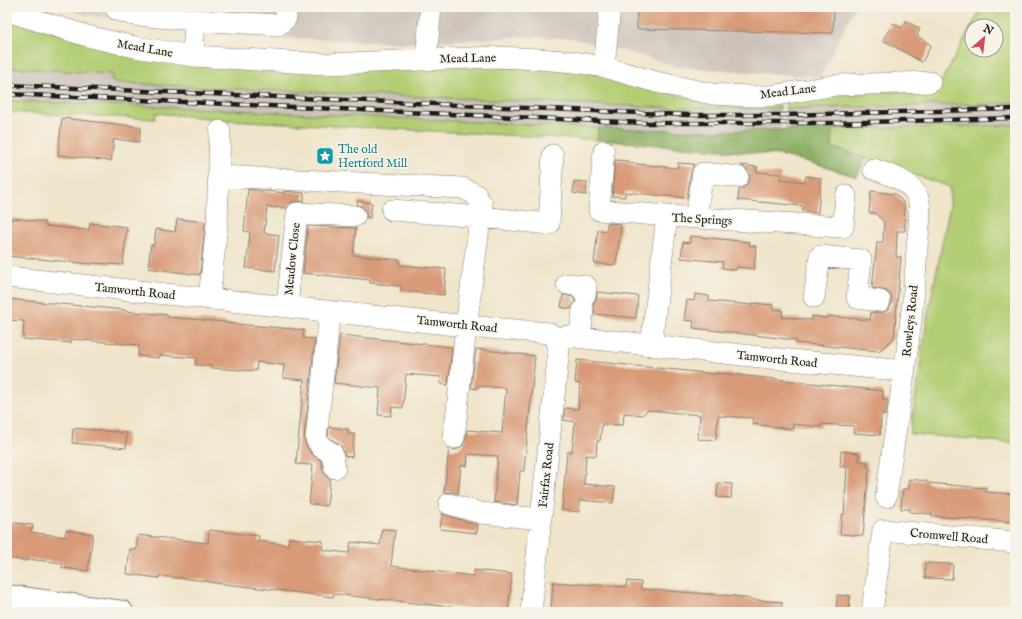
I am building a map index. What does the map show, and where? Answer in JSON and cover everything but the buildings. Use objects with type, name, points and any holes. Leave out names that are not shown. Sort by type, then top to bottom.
[{"type":"main road","points":[[7,596],[110,611]]},
{"type":"street","points":[[115,7],[117,10],[134,15],[278,25],[286,18],[286,7]]},
{"type":"street","points":[[426,59],[431,7]]},
{"type":"street","points":[[604,67],[610,7]]},
{"type":"street","name":"Mead Lane","points":[[7,11],[87,36],[135,47],[193,56],[325,64],[495,57],[539,59],[574,62],[604,67],[686,89],[712,94],[747,96],[770,96],[837,85],[930,82]]},
{"type":"street","points":[[193,56],[195,20]]},
{"type":"street","points":[[209,299],[217,225],[220,131]]},
{"type":"street","points":[[604,151],[599,210],[667,216]]},
{"type":"street","points":[[392,210],[549,224],[553,155]]},
{"type":"street","name":"Rowleys Road","points":[[873,169],[902,180],[910,187],[918,197],[919,211],[916,268],[905,371],[886,497]]},
{"type":"street","points":[[696,218],[703,173],[738,177]]},
{"type":"street","points":[[218,176],[462,188],[475,194],[482,205],[466,326],[454,438]]},
{"type":"street","name":"The Springs","points":[[651,346],[667,216],[843,227],[846,196]]},
{"type":"street","name":"Meadow Close","points":[[287,306],[297,212],[355,216]]},
{"type":"street","points":[[814,297],[820,256],[861,260],[857,298],[912,304]]},
{"type":"street","name":"Tamworth Road","points":[[7,277],[466,326],[549,333],[556,338],[567,336],[580,337],[651,346],[905,371]]},
{"type":"street","points":[[567,284],[586,286],[580,337]]},
{"type":"street","points":[[330,311],[316,439],[321,447],[332,453],[335,468]]},
{"type":"street","name":"Fairfax Road","points":[[531,612],[559,349],[556,338]]},
{"type":"street","points":[[449,504],[481,513],[541,519]]},
{"type":"street","name":"Cromwell Road","points":[[872,612],[883,530],[1015,542]]},
{"type":"shaded area","points":[[62,7],[855,7],[820,77],[677,67],[635,54],[571,38],[520,37],[406,43],[261,37],[153,28],[83,14]]},
{"type":"shaded area","points":[[7,67],[112,74],[112,82],[194,87],[674,108],[780,109],[781,129],[713,131],[598,128],[193,108],[7,101]]},
{"type":"shaded area","points":[[1015,103],[1015,125],[785,129],[785,109]]},
{"type":"green space","points":[[982,7],[1015,7],[1015,103],[785,109],[788,100],[772,99],[937,89],[964,40],[964,58],[1004,58],[1004,18],[976,18]]},
{"type":"green space","points":[[7,18],[119,51],[581,70],[709,103],[780,106],[780,109],[674,108],[194,87],[112,82],[112,74],[7,67]]},
{"type":"green space","points":[[7,101],[193,108],[598,128],[598,140],[228,120],[156,113],[155,119],[7,112]]},
{"type":"green space","points":[[1015,125],[1015,443],[910,434],[928,313],[950,205],[950,187],[832,147],[833,129]]},
{"type":"green space","points":[[598,128],[713,131],[833,129],[832,147],[865,158],[857,177],[779,155],[598,140]]},
{"type":"railway","points":[[7,85],[687,115],[783,115],[1015,109]]},
{"type":"railway","points":[[7,94],[645,123],[831,123],[1015,118]]},
{"type":"place","name":"The old Hertford Mill","points":[[325,156]]}]
